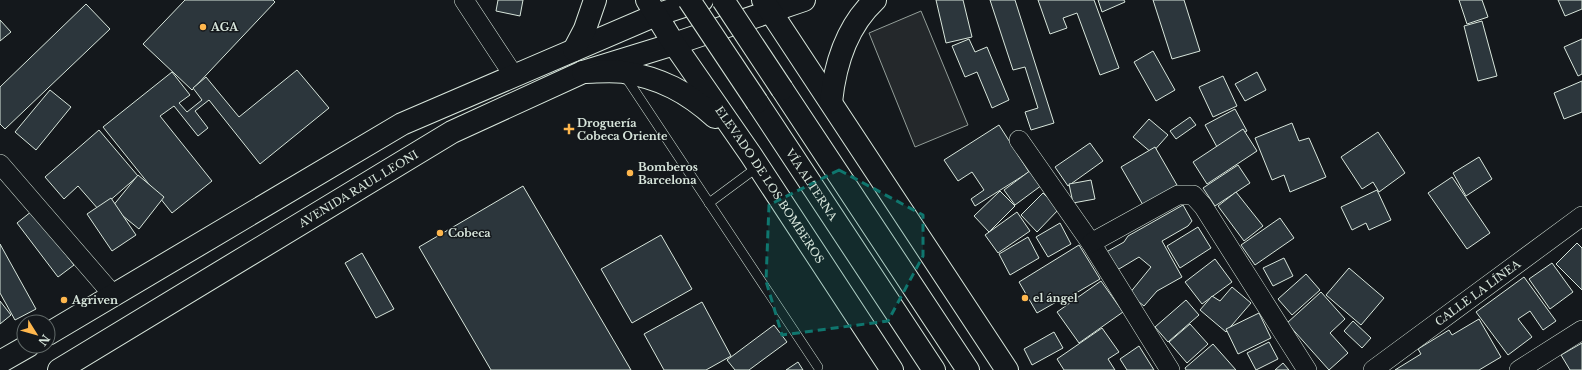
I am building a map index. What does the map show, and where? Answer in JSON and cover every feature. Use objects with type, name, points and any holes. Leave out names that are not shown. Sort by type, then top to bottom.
[{"type":"main road","points":[[574,50],[585,29],[595,0]]},
{"type":"main road","name":"VÍA ALTERNA","points":[[689,0],[934,370]]},
{"type":"main road","points":[[56,329],[402,124],[574,50],[651,8],[702,0]]},
{"type":"main road","points":[[723,0],[968,370]]},
{"type":"main road","name":"AVENIDA RAUL LEONI","points":[[59,370],[452,132],[583,72],[674,44],[767,6],[804,0]]},
{"type":"main road","points":[[831,102],[834,76],[841,51],[852,28],[875,0]]},
{"type":"main road","points":[[767,6],[1008,370]]},
{"type":"main road","name":"ELEVADO DE LOS BOMBEROS","points":[[651,8],[674,44],[755,160],[892,370]]},
{"type":"main road","points":[[583,72],[622,71],[659,80],[694,98],[723,124],[755,160]]},
{"type":"main road","points":[[875,345],[879,370]]},
{"type":"main road","points":[[0,362],[16,353]]},
{"type":"street","points":[[464,0],[514,76]]},
{"type":"street","points":[[1019,140],[1091,243],[1170,370]]},
{"type":"street","points":[[0,164],[114,296]]},
{"type":"street","points":[[1091,243],[1178,195],[1193,196],[1203,206],[1307,370]]},
{"type":"street","name":"CALLE LA LÍNEA","points":[[1373,370],[1582,216]]},
{"type":"street","points":[[1519,370],[1544,364],[1582,330]]},
{"type":"lane","points":[[622,71],[818,367]]},
{"type":"lane","points":[[709,203],[755,160]]},
{"type":"highlighted area","points":[[839,170],[923,215],[923,256],[888,321],[782,335],[766,281],[769,205]]},
{"type":"shaded area","points":[[921,11],[968,125],[915,147],[869,33]]},
{"type":"building","points":[[185,0],[273,0],[275,2],[192,90],[143,44]]},
{"type":"building","points":[[498,0],[523,0],[520,16],[496,11]]},
{"type":"building","points":[[936,0],[963,0],[972,37],[946,43]]},
{"type":"building","points":[[990,0],[1015,0],[1054,123],[1031,130],[1025,112],[1038,108],[1025,67],[1013,70]]},
{"type":"building","points":[[1038,0],[1094,0],[1119,68],[1100,75],[1077,13],[1063,18],[1067,28],[1050,34]]},
{"type":"building","points":[[1098,0],[1124,0],[1125,2],[1102,12]]},
{"type":"building","points":[[1153,0],[1184,0],[1200,51],[1172,59]]},
{"type":"building","points":[[1459,0],[1482,0],[1488,17],[1467,24]]},
{"type":"building","points":[[1558,0],[1582,0],[1582,9],[1565,16]]},
{"type":"building","points":[[86,4],[110,29],[5,129],[0,124],[0,87]]},
{"type":"building","points":[[0,20],[11,32],[0,41]]},
{"type":"building","points":[[1482,21],[1497,76],[1478,81],[1464,26]]},
{"type":"building","points":[[969,39],[975,52],[987,47],[1009,100],[992,108],[977,72],[965,77],[952,46]]},
{"type":"building","points":[[1582,39],[1582,74],[1578,76],[1564,47]]},
{"type":"building","points":[[1153,51],[1175,90],[1156,101],[1134,62]]},
{"type":"building","points":[[297,70],[329,108],[260,164],[209,100],[195,111],[208,128],[198,136],[174,106],[160,116],[212,181],[172,213],[103,127],[172,72],[190,95],[179,103],[187,112],[202,100],[193,88],[206,77],[239,117]]},
{"type":"building","points":[[1257,72],[1266,90],[1245,101],[1235,84]]},
{"type":"building","points":[[1223,76],[1237,106],[1213,117],[1199,87]]},
{"type":"building","points":[[1582,81],[1582,112],[1564,119],[1554,93]]},
{"type":"building","points":[[50,90],[71,107],[36,150],[15,132]]},
{"type":"building","points":[[1235,109],[1247,131],[1217,147],[1205,125]]},
{"type":"building","points":[[1190,117],[1196,125],[1176,139],[1170,131]]},
{"type":"building","points":[[1149,119],[1168,135],[1152,153],[1133,137]]},
{"type":"building","points":[[1292,123],[1299,141],[1309,138],[1326,177],[1290,192],[1284,175],[1272,180],[1255,138]]},
{"type":"building","points":[[999,125],[1029,172],[975,206],[971,199],[984,190],[972,172],[958,181],[944,160]]},
{"type":"building","points":[[1243,129],[1257,151],[1207,184],[1193,162]]},
{"type":"building","points":[[99,130],[138,176],[99,210],[78,186],[64,199],[45,177]]},
{"type":"building","points":[[1378,132],[1405,173],[1379,192],[1373,182],[1362,189],[1341,157]]},
{"type":"building","points":[[1090,143],[1103,161],[1068,186],[1055,167]]},
{"type":"building","points":[[1155,147],[1177,185],[1143,205],[1121,167]]},
{"type":"building","points":[[1479,157],[1492,179],[1466,196],[1453,173]]},
{"type":"building","points":[[1238,165],[1250,183],[1215,206],[1203,188]]},
{"type":"building","points":[[1031,170],[1042,185],[1015,205],[1004,190]]},
{"type":"building","points":[[138,175],[164,197],[139,229],[112,207]]},
{"type":"building","points":[[1452,177],[1490,233],[1467,249],[1428,193]]},
{"type":"building","points":[[1091,180],[1095,199],[1073,203],[1069,184]]},
{"type":"building","points":[[523,186],[631,370],[491,370],[419,247]]},
{"type":"building","points":[[1377,190],[1391,220],[1369,230],[1366,223],[1352,230],[1341,207]]},
{"type":"building","points":[[1000,191],[1015,206],[989,232],[974,216]]},
{"type":"building","points":[[1236,192],[1263,226],[1244,241],[1218,206]]},
{"type":"building","points":[[1043,193],[1059,209],[1037,232],[1021,215]]},
{"type":"building","points":[[111,198],[136,235],[112,251],[87,214]]},
{"type":"building","points":[[1183,205],[1192,221],[1188,226],[1162,241],[1182,277],[1157,291],[1144,306],[1129,294],[1151,267],[1139,257],[1119,269],[1101,255],[1124,242],[1128,236]]},
{"type":"building","points":[[32,211],[74,265],[58,277],[17,223]]},
{"type":"building","points":[[1017,212],[1030,231],[998,253],[985,235]]},
{"type":"building","points":[[1280,218],[1294,238],[1255,265],[1241,245]]},
{"type":"building","points":[[1060,223],[1071,244],[1048,257],[1036,237]]},
{"type":"building","points":[[1198,227],[1211,248],[1180,268],[1167,246]]},
{"type":"building","points":[[661,235],[692,289],[632,323],[601,269]]},
{"type":"building","points":[[1028,237],[1039,258],[1010,275],[999,254]]},
{"type":"building","points":[[1577,243],[1582,248],[1582,290],[1556,264]]},
{"type":"building","points":[[0,244],[36,309],[26,314],[16,314],[15,320],[0,293]]},
{"type":"building","points":[[1079,245],[1100,279],[1059,303],[1058,301],[1037,313],[1019,282]]},
{"type":"building","points":[[362,253],[394,309],[376,318],[345,263]]},
{"type":"building","points":[[1284,258],[1293,276],[1273,286],[1263,268]]},
{"type":"building","points":[[1215,259],[1232,282],[1202,304],[1185,282]]},
{"type":"building","points":[[1552,263],[1573,292],[1550,309],[1529,279]]},
{"type":"building","points":[[1349,268],[1384,298],[1361,325],[1326,295]]},
{"type":"building","points":[[1306,274],[1320,290],[1292,315],[1278,299]]},
{"type":"building","points":[[1524,277],[1556,321],[1543,330],[1530,311],[1518,319],[1532,337],[1508,355],[1476,312]]},
{"type":"building","points":[[1101,281],[1123,312],[1079,343],[1057,312]]},
{"type":"building","points":[[1232,287],[1251,303],[1226,332],[1200,310],[1212,296],[1220,301]]},
{"type":"building","points":[[1321,292],[1345,319],[1330,333],[1348,353],[1329,370],[1287,323]]},
{"type":"building","points":[[1186,300],[1199,315],[1168,342],[1155,327]]},
{"type":"building","points":[[0,301],[11,315],[0,324]]},
{"type":"building","points":[[702,302],[731,356],[706,370],[664,370],[644,334]]},
{"type":"building","points":[[1259,313],[1271,338],[1238,354],[1226,329]]},
{"type":"building","points":[[1479,319],[1501,357],[1479,370],[1395,370],[1421,354],[1418,349],[1449,330],[1452,335]]},
{"type":"building","points":[[1353,321],[1371,338],[1362,348],[1344,331]]},
{"type":"building","points":[[1190,324],[1208,344],[1187,363],[1169,342]]},
{"type":"building","points":[[774,325],[787,342],[749,370],[735,370],[727,360]]},
{"type":"building","points":[[1102,328],[1119,352],[1108,359],[1115,370],[1064,370],[1057,359]]},
{"type":"building","points":[[1054,332],[1063,348],[1032,365],[1024,349]]},
{"type":"building","points":[[1269,342],[1278,359],[1256,370],[1247,353]]},
{"type":"building","points":[[1582,343],[1582,370],[1570,370],[1561,355]]},
{"type":"building","points":[[1213,344],[1236,370],[1186,370],[1185,368]]},
{"type":"building","points":[[1139,346],[1154,370],[1127,370],[1120,359]]},
{"type":"building","points":[[798,362],[803,370],[786,370]]},
{"type":"building","points":[[1283,363],[1289,370],[1275,370]]},
{"type":"place","name":"AGA","points":[[203,27]]},
{"type":"place","name":"Droguería Cobeca Oriente","points":[[569,129]]},
{"type":"place","name":"Bomberos Barcelona","points":[[630,173]]},
{"type":"place","name":"Cobeca","points":[[440,233]]},
{"type":"place","name":"el ángel","points":[[1025,298]]},
{"type":"place","name":"Agriven","points":[[64,300]]}]
